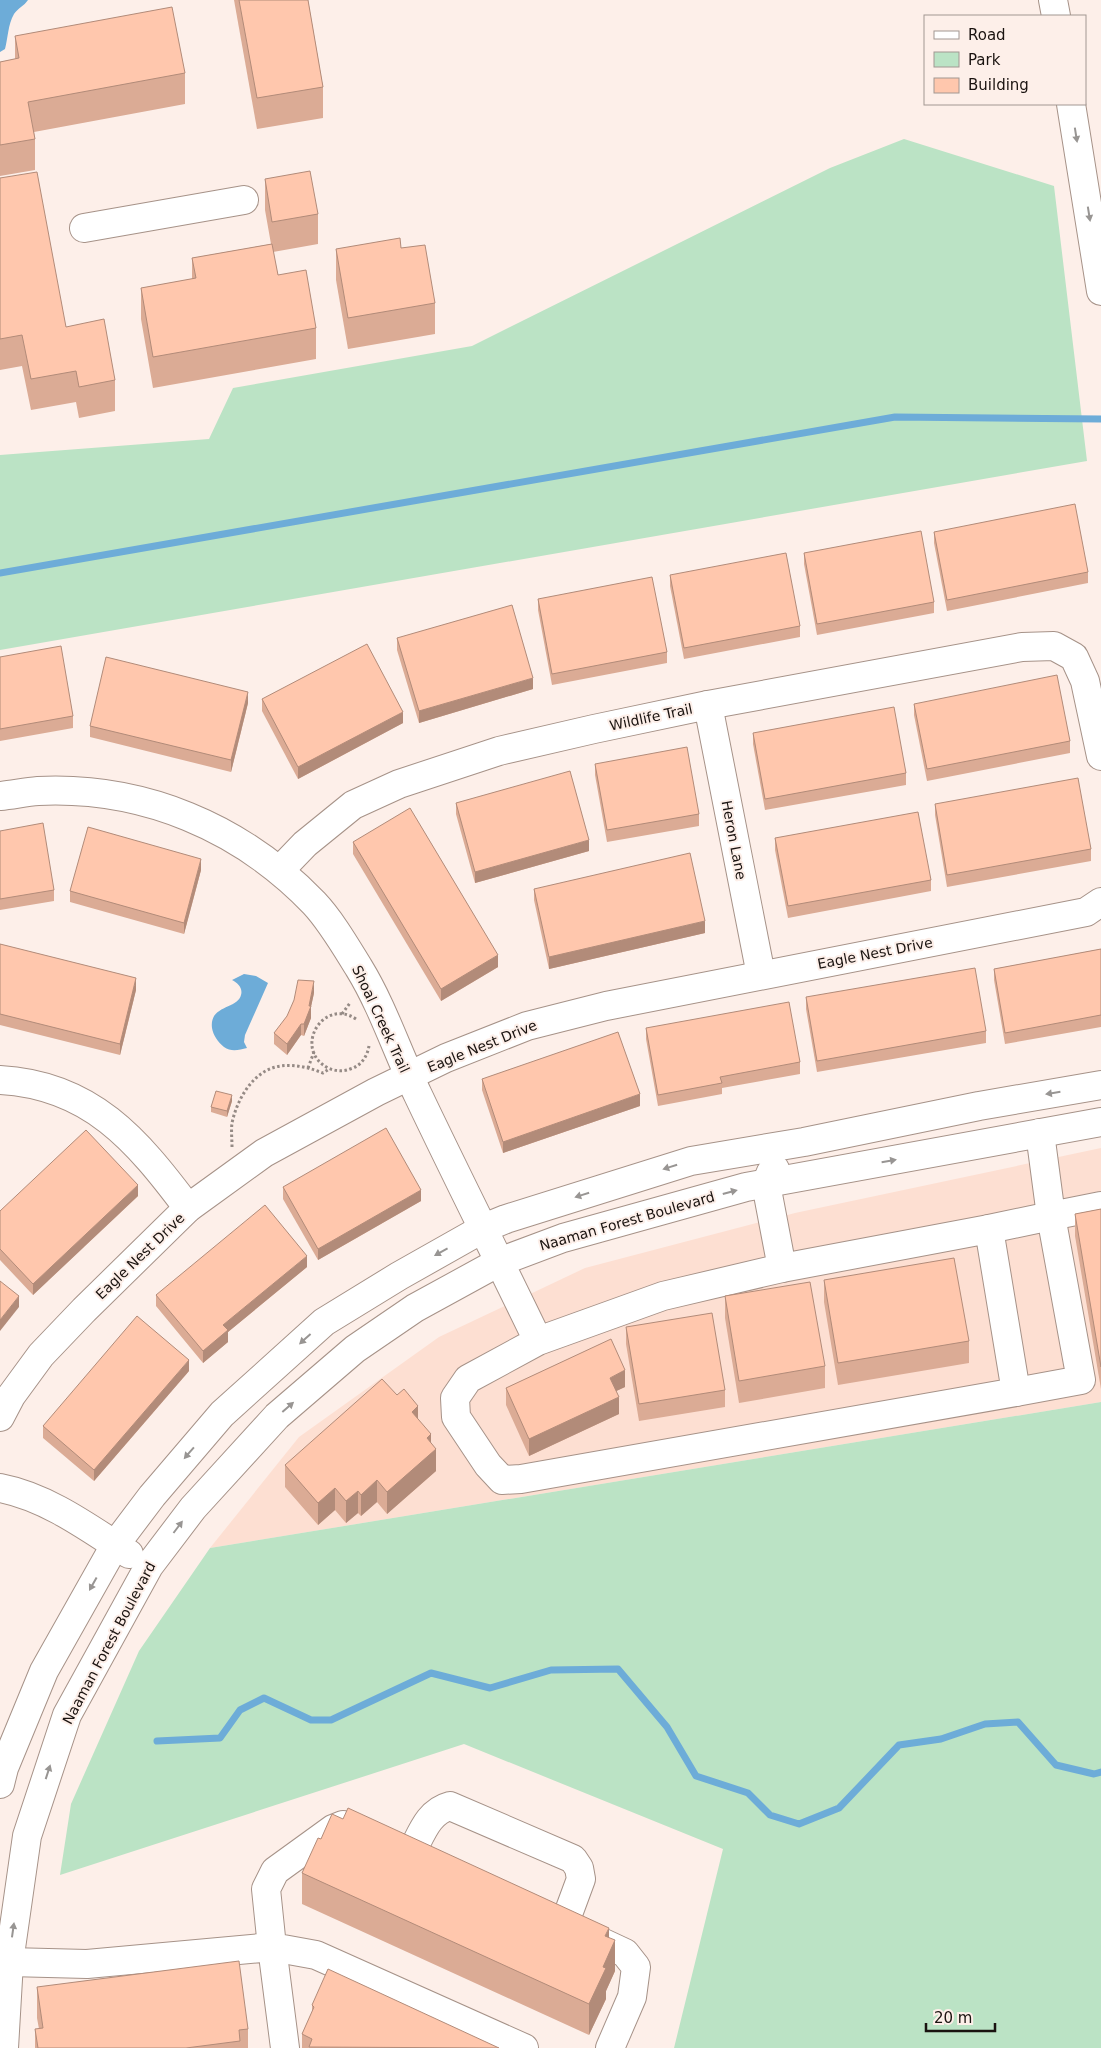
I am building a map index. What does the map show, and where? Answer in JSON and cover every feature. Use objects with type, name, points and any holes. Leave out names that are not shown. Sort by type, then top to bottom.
[{"type":"street","points":[[1053,0],[1056,15]]},
{"type":"street","points":[[1071,105],[1101,291]]},
{"type":"street","points":[[84,228],[244,200]]},
{"type":"street","name":"Wildlife Trail","points":[[280,870],[305,844],[353,805],[399,784],[499,751],[708,705],[1022,647],[1054,646],[1074,657],[1085,682],[1101,756]]},
{"type":"street","name":"Heron Lane","points":[[708,705],[761,975]]},
{"type":"street","name":"Shoal Creek Trail","points":[[0,796],[38,791],[104,794],[142,800],[177,811],[210,826],[250,849],[280,870],[316,904],[360,970],[409,1076],[538,1341]]},
{"type":"street","name":"Eagle Nest Drive","points":[[0,1417],[11,1396],[42,1355],[84,1310],[188,1208],[264,1153],[368,1096],[446,1058],[527,1026],[606,1006],[1094,907]]},
{"type":"street","points":[[0,1080],[48,1088],[96,1109],[124,1131],[188,1208]]},
{"type":"street","points":[[0,1784],[6,1749],[44,1671],[115,1544],[152,1496],[222,1414],[324,1322],[399,1276],[484,1228],[506,1219],[691,1160],[979,1106],[1101,1086]]},
{"type":"street","name":"Naaman Forest Boulevard","points":[[4,2048],[9,1962],[27,1836],[67,1715],[149,1566],[192,1508],[277,1416],[355,1349],[415,1308],[499,1262],[563,1238],[638,1216],[766,1184],[1101,1122]]},
{"type":"street","points":[[782,1268],[766,1184],[771,1172],[790,1160],[848,1132]]},
{"type":"street","points":[[1040,1133],[1051,1216],[1082,1380],[521,1479],[502,1480],[488,1465],[456,1418],[455,1398],[468,1379],[538,1341],[663,1296],[782,1268],[989,1229],[1051,1216],[1101,1206]]},
{"type":"street","points":[[989,1229],[1016,1392]]},
{"type":"street","points":[[0,1488],[11,1490],[50,1505],[149,1566]]},
{"type":"street","points":[[285,2048],[266,1889],[275,1871],[333,1829],[343,1825],[422,1861],[432,1815],[442,1808],[450,1806],[572,1859],[579,1868],[581,1879],[564,1925]]},
{"type":"street","points":[[538,1914],[625,1953],[636,1967],[632,1997],[610,2048]]},
{"type":"street","points":[[9,1962],[87,1964],[272,1947],[316,1955],[524,2048]]},
{"type":"path","points":[[342,1014],[352,1000]]},
{"type":"path","points":[[355,1071],[340,1071],[322,1065],[314,1052],[312,1040],[314,1030],[326,1017],[342,1014],[354,1016],[361,1022]]},
{"type":"path","points":[[350,1070],[365,1058],[369,1039]]},
{"type":"path","points":[[308,1068],[314,1052]]},
{"type":"path","points":[[231,1153],[232,1125],[237,1105],[246,1089],[258,1076],[280,1066],[308,1068],[323,1073],[330,1069]]},
{"type":"shaded area","points":[[1101,1148],[1101,1402],[210,1548],[299,1437],[439,1337],[585,1268],[795,1213]]},
{"type":"green space","points":[[904,139],[1054,186],[1087,461],[0,650],[0,455],[209,439],[233,388],[472,346],[830,168]]},
{"type":"green space","points":[[1101,1402],[1101,2048],[674,2048],[723,1849],[464,1744],[60,1875],[71,1804],[139,1651],[210,1548]]},
{"type":"water","points":[[0,0],[28,0],[14,14],[9,27],[5,49],[0,52]]},
{"type":"water","points":[[244,974],[256,976],[268,983],[245,1035],[244,1042],[247,1048],[232,1050],[224,1047],[216,1038],[212,1028],[212,1021],[219,1011],[239,999],[241,988],[232,980]]},
{"type":"building","points":[[239,0],[308,0],[323,87],[257,98]]},
{"type":"building","points":[[172,7],[185,73],[28,102],[35,139],[0,145],[0,62],[19,58],[15,36]]},
{"type":"building","points":[[310,171],[318,214],[272,222],[265,179]]},
{"type":"building","points":[[37,172],[66,327],[104,319],[115,380],[79,387],[76,371],[31,379],[22,335],[0,339],[0,178]]},
{"type":"building","points":[[400,238],[401,248],[425,245],[435,303],[348,318],[336,249]]},
{"type":"building","points":[[272,244],[278,275],[306,270],[316,328],[153,357],[141,288],[196,278],[192,258]]},
{"type":"building","points":[[1075,504],[1088,572],[947,600],[934,532]]},
{"type":"building","points":[[921,531],[934,602],[817,624],[804,553]]},
{"type":"building","points":[[786,553],[800,626],[684,648],[670,575]]},
{"type":"building","points":[[652,577],[667,652],[552,674],[538,599]]},
{"type":"building","points":[[512,605],[533,678],[419,711],[397,638]]},
{"type":"building","points":[[367,644],[403,712],[298,767],[262,699]]},
{"type":"building","points":[[61,646],[73,716],[0,729],[0,657]]},
{"type":"building","points":[[106,657],[248,692],[231,760],[90,726]]},
{"type":"building","points":[[1057,675],[1070,741],[927,769],[914,704]]},
{"type":"building","points":[[894,707],[906,773],[765,799],[753,733]]},
{"type":"building","points":[[687,747],[699,814],[607,830],[595,764]]},
{"type":"building","points":[[570,771],[589,840],[475,872],[456,803]]},
{"type":"building","points":[[1078,778],[1091,849],[947,875],[935,804]]},
{"type":"building","points":[[410,808],[498,955],[441,989],[353,842]]},
{"type":"building","points":[[918,812],[931,880],[788,906],[775,838]]},
{"type":"building","points":[[43,823],[54,890],[0,899],[0,831]]},
{"type":"building","points":[[88,827],[201,859],[184,923],[70,891]]},
{"type":"building","points":[[690,853],[705,921],[549,957],[534,889]]},
{"type":"building","points":[[0,944],[136,978],[120,1044],[0,1014]]},
{"type":"building","points":[[1101,949],[1101,1015],[1005,1033],[994,969]]},
{"type":"building","points":[[975,968],[986,1031],[817,1061],[806,997]]},
{"type":"building","points":[[298,980],[314,981],[309,1006],[311,1006],[304,1024],[301,1024],[287,1044],[274,1033],[287,1016],[294,1000]]},
{"type":"building","points":[[789,1002],[800,1062],[720,1077],[722,1083],[658,1095],[646,1028]]},
{"type":"building","points":[[618,1032],[640,1094],[503,1142],[482,1079]]},
{"type":"building","points":[[216,1091],[232,1095],[227,1111],[211,1107]]},
{"type":"building","points":[[386,1128],[421,1190],[318,1249],[283,1187]]},
{"type":"building","points":[[86,1130],[138,1185],[33,1284],[0,1249],[0,1211]]},
{"type":"building","points":[[265,1205],[307,1256],[223,1325],[228,1330],[203,1351],[156,1295]]},
{"type":"building","points":[[1101,1209],[1101,1367],[1075,1214]]},
{"type":"building","points":[[954,1258],[969,1341],[838,1363],[824,1280]]},
{"type":"building","points":[[0,1281],[19,1296],[0,1320]]},
{"type":"building","points":[[810,1282],[825,1366],[739,1381],[725,1296]]},
{"type":"building","points":[[712,1313],[725,1390],[639,1404],[626,1327]]},
{"type":"building","points":[[137,1316],[189,1360],[94,1470],[43,1426]]},
{"type":"building","points":[[611,1339],[625,1370],[610,1378],[619,1397],[529,1439],[506,1388]]},
{"type":"building","points":[[382,1379],[397,1395],[404,1389],[418,1406],[412,1412],[431,1434],[427,1438],[436,1449],[387,1492],[377,1480],[361,1495],[358,1491],[346,1501],[335,1488],[318,1503],[285,1465]]},
{"type":"building","points":[[348,1808],[609,1928],[605,1936],[615,1940],[603,1967],[606,1968],[589,2004],[302,1873],[318,1838],[321,1839],[332,1814],[343,1819]]},
{"type":"building","points":[[239,1961],[248,2029],[239,2030],[240,2041],[186,2048],[38,2048],[35,2029],[43,2028],[37,1987]]},
{"type":"building","points":[[328,1969],[499,2048],[309,2047],[312,2039],[302,2034]]},
{"type":"waterway","points":[[0,573],[895,417],[1101,419]]},
{"type":"waterway","points":[[157,1741],[220,1738],[240,1710],[264,1698],[311,1720],[331,1720],[431,1673],[490,1688],[551,1670],[618,1669],[667,1727],[696,1776],[748,1793],[770,1815],[799,1824],[839,1808],[899,1745],[941,1739],[985,1724],[1018,1722],[1056,1765],[1094,1774],[1101,1772]]}]
